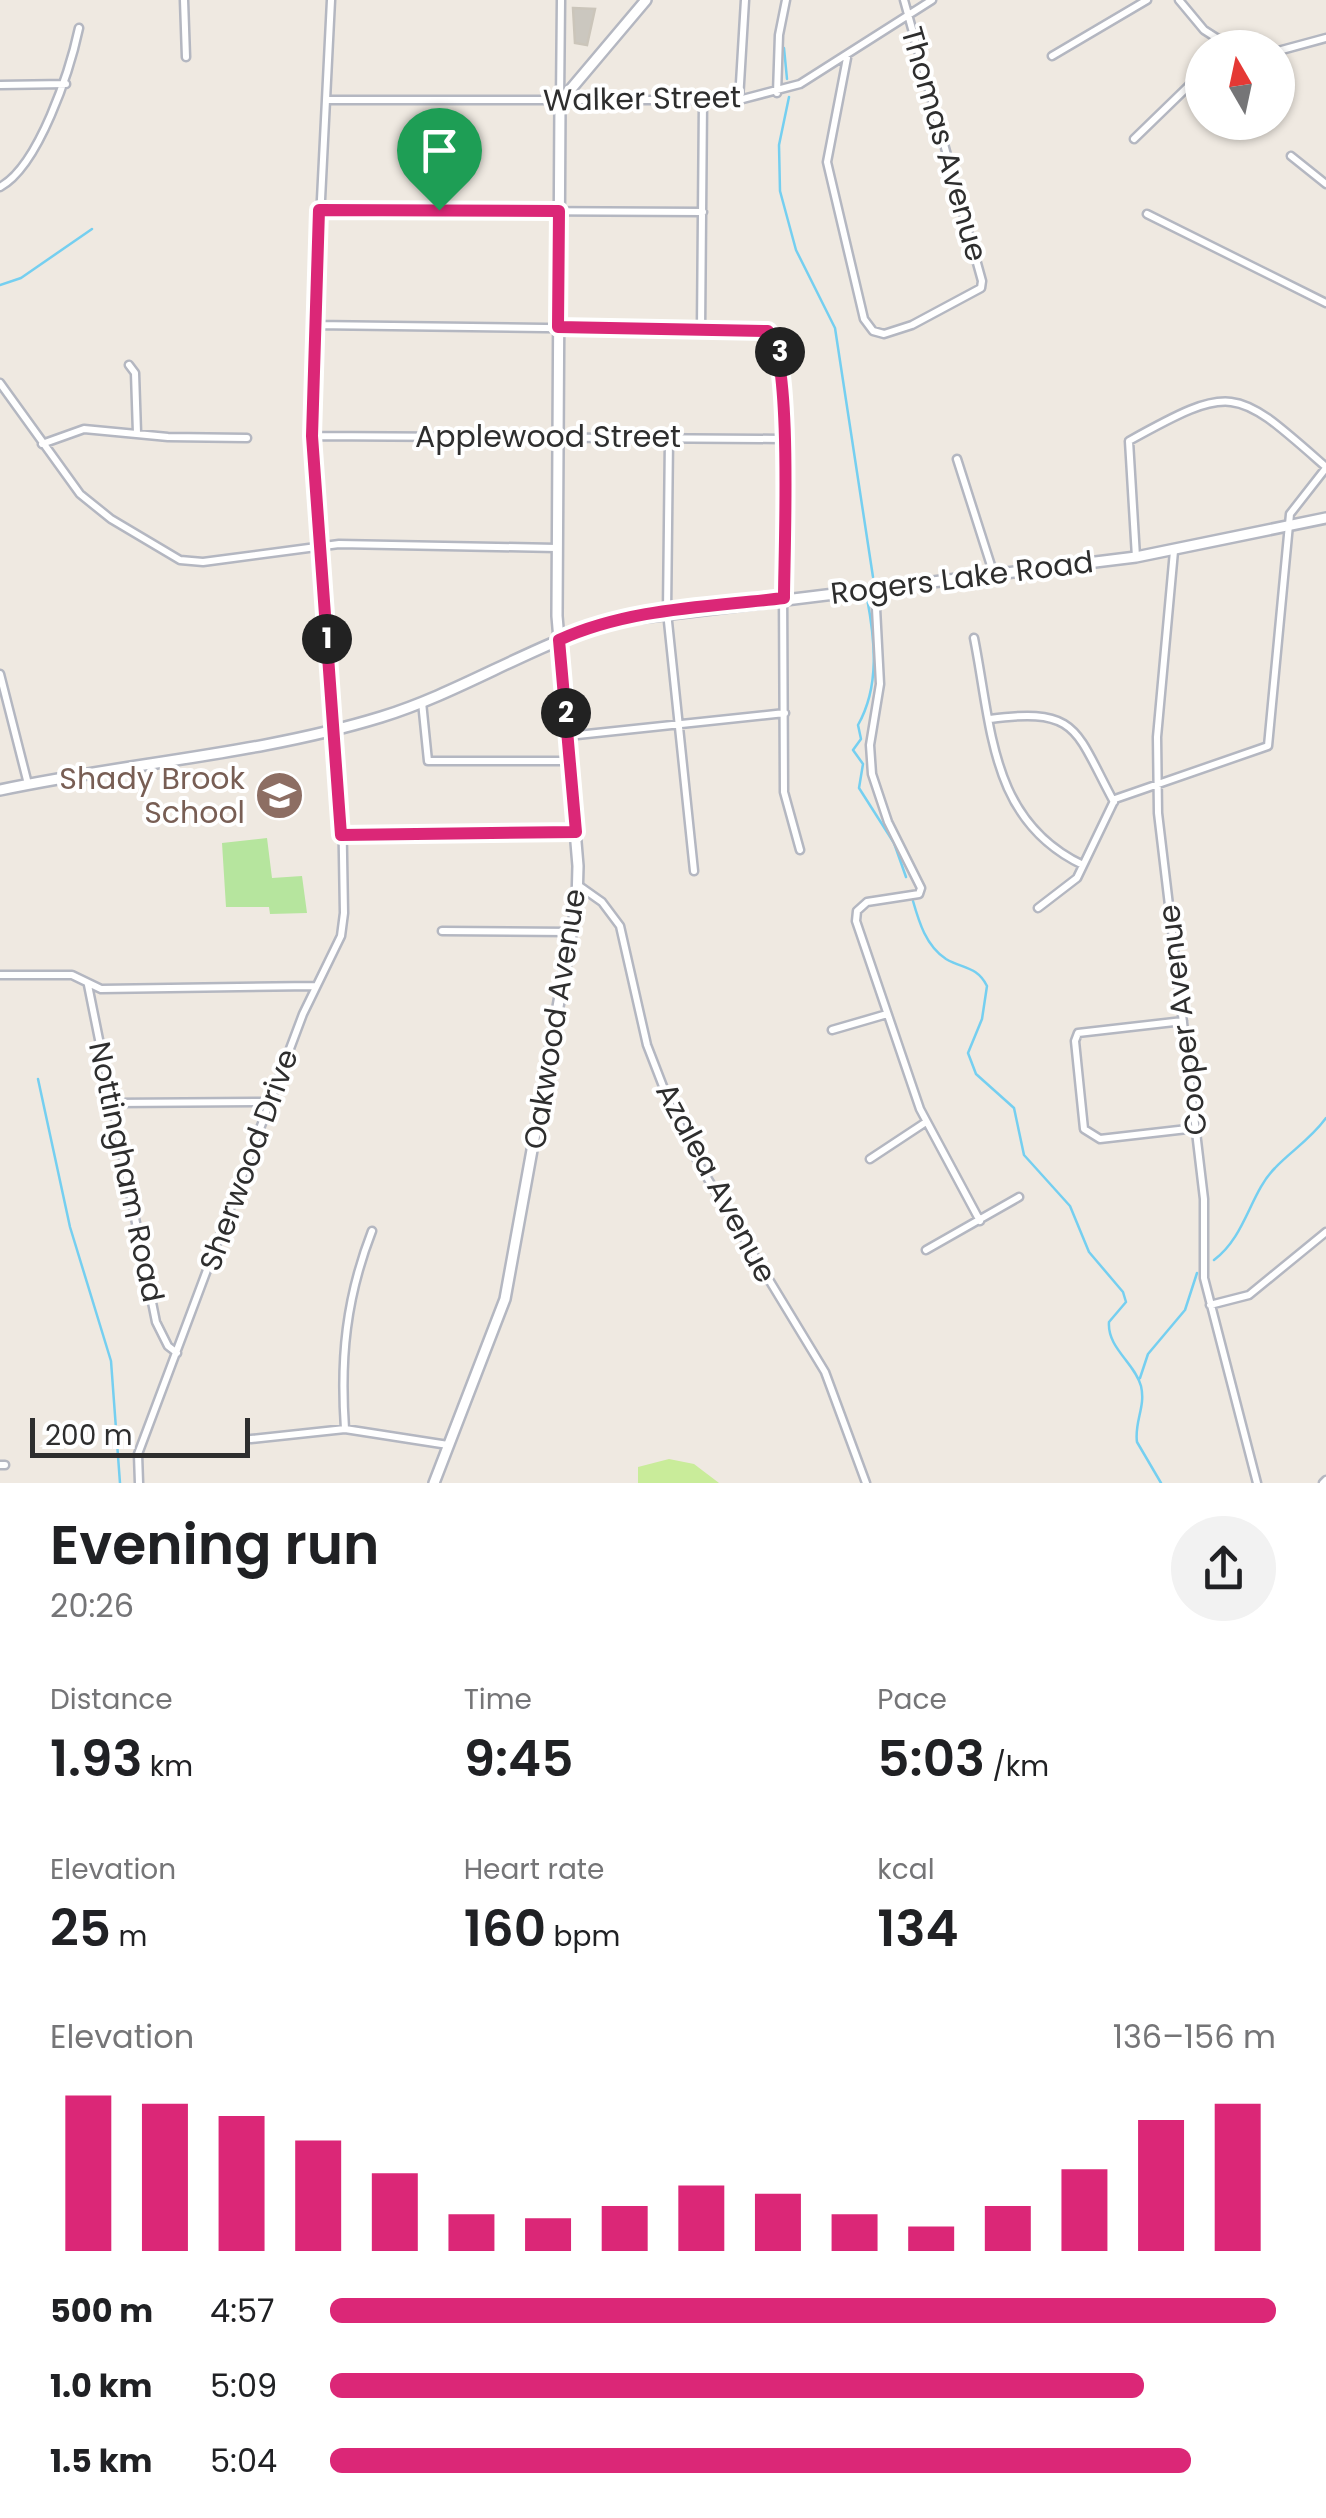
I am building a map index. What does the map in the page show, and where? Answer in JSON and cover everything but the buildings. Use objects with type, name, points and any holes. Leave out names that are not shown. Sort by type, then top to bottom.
[{"type":"street","points":[[184,0],[186,57]]},
{"type":"street","name":"Sherwood Drive","points":[[139,1483],[135,1463],[315,986],[340,936],[341,835],[312,436],[331,0]]},
{"type":"street","name":"Oakwood Avenue","points":[[434,1483],[505,1298],[578,884],[559,640],[557,548],[561,0]]},
{"type":"street","points":[[560,102],[646,0]]},
{"type":"street","points":[[738,100],[746,0]]},
{"type":"street","points":[[777,92],[779,34],[786,0]]},
{"type":"street","name":"Thomas Avenue","points":[[847,58],[828,162],[864,319],[873,331],[896,332],[981,288],[904,0]]},
{"type":"street","name":"Walker Street","points":[[326,100],[738,100],[777,92],[847,58],[932,0]]},
{"type":"street","points":[[1052,56],[1147,0]]},
{"type":"street","points":[[1179,0],[1204,30]]},
{"type":"street","points":[[0,188],[25,159],[66,84],[79,28]]},
{"type":"street","points":[[1295,47],[1326,38]]},
{"type":"street","points":[[0,85],[66,84]]},
{"type":"street","points":[[1134,139],[1185,90]]},
{"type":"street","points":[[701,330],[703,101]]},
{"type":"street","points":[[1291,156],[1326,184]]},
{"type":"street","points":[[319,210],[703,212]]},
{"type":"street","points":[[1147,214],[1326,303]]},
{"type":"street","points":[[314,324],[768,331],[778,343],[783,439],[784,792],[800,850]]},
{"type":"street","points":[[128,365],[134,372],[137,433]]},
{"type":"street","points":[[0,382],[42,444],[89,502],[180,560],[203,562],[319,545],[557,548]]},
{"type":"street","points":[[1038,908],[1063,892],[1083,865],[1114,802],[1156,782],[1268,746],[1292,507],[1326,468],[1256,411],[1230,400],[1196,404],[1129,441],[1136,557]]},
{"type":"street","points":[[42,444],[84,428],[246,438]]},
{"type":"street","name":"Applewood Street","points":[[312,436],[783,439]]},
{"type":"street","points":[[669,438],[667,612],[694,870]]},
{"type":"street","points":[[957,459],[994,574]]},
{"type":"street","name":"Rogers Lake Road","points":[[0,790],[334,730],[422,702],[559,640],[614,621],[1136,557],[1326,518]]},
{"type":"street","name":"Cooper Avenue","points":[[1174,551],[1156,782],[1204,1198],[1201,1258],[1257,1483]]},
{"type":"street","points":[[874,588],[880,684],[870,746],[872,774],[888,822],[921,888],[919,894],[867,902],[857,911],[859,932],[926,1122],[980,1221]]},
{"type":"street","points":[[974,638],[1012,804],[1035,835],[1083,865]]},
{"type":"street","points":[[0,674],[28,784]]},
{"type":"street","points":[[422,702],[428,761],[569,761]]},
{"type":"street","points":[[568,736],[784,713]]},
{"type":"street","points":[[990,719],[1033,713],[1051,715],[1067,724],[1079,737],[1114,802]]},
{"type":"street","points":[[341,835],[576,832]]},
{"type":"street","name":"Azalea Avenue","points":[[578,884],[602,902],[620,926],[646,1045],[671,1107],[700,1166],[824,1372],[866,1483]]},
{"type":"street","points":[[442,931],[572,932]]},
{"type":"street","points":[[0,976],[55,973],[101,989],[315,986]]},
{"type":"street","name":"Nottingham Road","points":[[88,984],[156,1322],[176,1352]]},
{"type":"street","points":[[832,1030],[888,1014]]},
{"type":"street","points":[[1183,1021],[1078,1034],[1074,1041],[1084,1129],[1100,1139],[1196,1128]]},
{"type":"street","points":[[112,1103],[271,1102]]},
{"type":"street","points":[[870,1160],[926,1122]]},
{"type":"street","points":[[926,1250],[1019,1198]]},
{"type":"street","points":[[345,1429],[342,1362],[346,1316],[372,1231]]},
{"type":"street","points":[[1210,1305],[1249,1295],[1326,1232]]},
{"type":"street","points":[[251,1439],[345,1429],[450,1445]]},
{"type":"green space","points":[[267,838],[272,878],[302,876],[307,913],[270,914],[269,907],[226,907],[222,843]]},
{"type":"green space","points":[[669,1459],[694,1464],[719,1483],[638,1483],[638,1467]]},
{"type":"waterway","points":[[784,48],[787,79]]},
{"type":"waterway","points":[[789,97],[779,145],[780,191],[796,250],[835,328],[873,577]]},
{"type":"waterway","points":[[0,285],[21,278],[92,229]]},
{"type":"waterway","points":[[867,598],[873,679],[858,725],[861,739],[853,750],[863,764],[859,788],[894,843],[906,877]]},
{"type":"waterway","points":[[913,901],[933,947],[946,959],[974,971],[987,986],[982,1019],[968,1053],[976,1074],[1014,1108],[1024,1155],[1070,1206],[1089,1252],[1123,1292],[1126,1302],[1109,1322],[1110,1331],[1141,1386],[1137,1442],[1161,1483]]},
{"type":"waterway","points":[[38,1079],[70,1227],[111,1361],[120,1483]]},
{"type":"waterway","points":[[1214,1260],[1234,1239],[1267,1178],[1326,1118]]},
{"type":"waterway","points":[[1140,1378],[1148,1354],[1185,1310],[1197,1273]]},
{"type":"place","name":"Shady Brook School","points":[[280,796]]},
{"type":"route","points":[[319,210],[439,210],[559,211],[558,327],[768,331],[778,343],[782,383],[784,598],[651,614],[599,625],[559,640],[576,832],[341,835],[342,799],[312,436],[319,210]]}]
